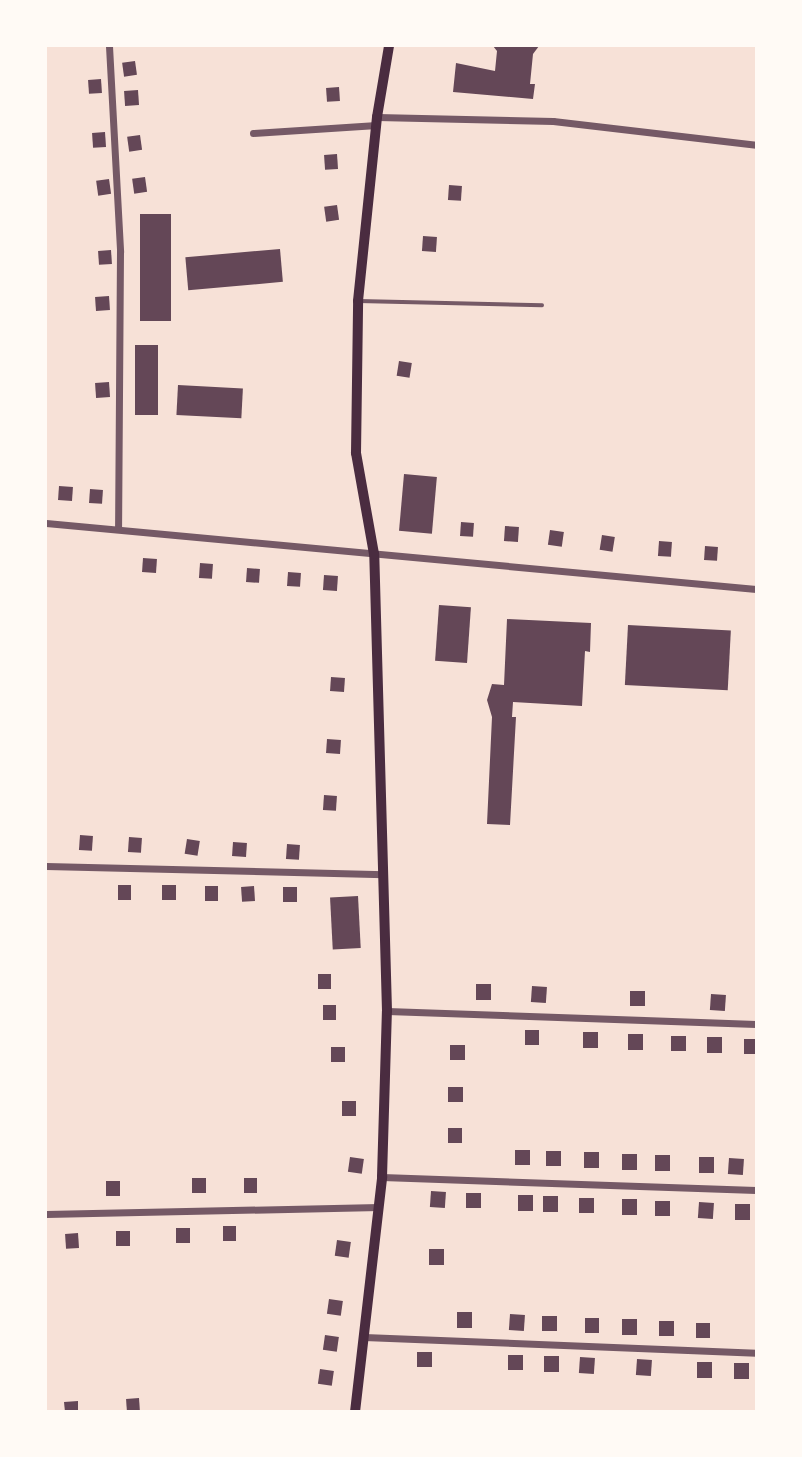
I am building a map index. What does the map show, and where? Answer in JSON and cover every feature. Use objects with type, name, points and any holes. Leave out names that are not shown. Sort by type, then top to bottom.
[{"type":"main road","points":[[355,1412],[383,1177],[387,1011],[374,554],[356,453],[358,301],[377,121],[389,46]]},
{"type":"street","points":[[109,46],[120,252],[118,528]]},
{"type":"street","points":[[253,133],[377,121],[553,121],[757,145]]},
{"type":"street","points":[[46,523],[757,589]]},
{"type":"street","points":[[46,866],[384,873]]},
{"type":"street","points":[[387,1011],[757,1024]]},
{"type":"street","points":[[383,1177],[757,1190]]},
{"type":"street","points":[[46,1214],[379,1206]]},
{"type":"street","points":[[364,1337],[757,1353]]},
{"type":"lane","points":[[358,301],[542,305]]},
{"type":"building","points":[[493,46],[539,46],[533,54],[530,84],[535,84],[533,99],[453,92],[456,63],[495,71],[497,51]]},
{"type":"building","points":[[135,61],[137,75],[124,77],[122,63]]},
{"type":"building","points":[[101,79],[102,93],[89,94],[88,80]]},
{"type":"building","points":[[339,87],[340,101],[327,102],[326,88]]},
{"type":"building","points":[[138,90],[139,105],[125,106],[124,91]]},
{"type":"building","points":[[105,132],[106,147],[93,148],[92,133]]},
{"type":"building","points":[[140,135],[142,150],[129,152],[127,137]]},
{"type":"building","points":[[337,154],[338,169],[325,170],[324,155]]},
{"type":"building","points":[[145,177],[147,192],[134,194],[132,179]]},
{"type":"building","points":[[109,179],[111,194],[98,196],[96,181]]},
{"type":"building","points":[[449,185],[462,186],[461,201],[448,200]]},
{"type":"building","points":[[337,205],[339,220],[326,222],[324,207]]},
{"type":"building","points":[[140,214],[171,214],[171,321],[140,321]]},
{"type":"building","points":[[423,236],[437,237],[436,252],[422,251]]},
{"type":"building","points":[[280,249],[283,282],[188,290],[185,257]]},
{"type":"building","points":[[111,250],[112,264],[99,265],[98,251]]},
{"type":"building","points":[[109,296],[110,310],[96,311],[95,297]]},
{"type":"building","points":[[135,345],[158,345],[158,415],[135,415]]},
{"type":"building","points":[[399,361],[412,363],[409,378],[397,376]]},
{"type":"building","points":[[109,382],[110,397],[96,398],[95,383]]},
{"type":"building","points":[[178,385],[243,388],[241,418],[176,415]]},
{"type":"building","points":[[404,474],[437,477],[432,534],[399,531]]},
{"type":"building","points":[[59,486],[73,487],[72,501],[58,500]]},
{"type":"building","points":[[90,489],[103,490],[102,504],[89,503]]},
{"type":"building","points":[[461,522],[474,523],[473,537],[460,536]]},
{"type":"building","points":[[505,526],[519,527],[518,542],[504,541]]},
{"type":"building","points":[[550,530],[564,532],[562,547],[548,545]]},
{"type":"building","points":[[602,535],[615,537],[612,552],[600,550]]},
{"type":"building","points":[[659,541],[672,542],[671,557],[658,556]]},
{"type":"building","points":[[705,546],[718,547],[717,561],[704,560]]},
{"type":"building","points":[[143,558],[157,559],[156,573],[142,572]]},
{"type":"building","points":[[200,563],[213,564],[212,579],[199,578]]},
{"type":"building","points":[[247,568],[260,569],[259,583],[246,582]]},
{"type":"building","points":[[288,572],[301,573],[300,587],[287,586]]},
{"type":"building","points":[[324,575],[338,576],[337,591],[323,590]]},
{"type":"building","points":[[439,605],[471,607],[467,663],[435,661]]},
{"type":"building","points":[[507,619],[591,623],[590,652],[585,651],[582,706],[513,702],[512,717],[516,717],[510,825],[487,824],[492,717],[487,700],[492,684],[504,685]]},
{"type":"building","points":[[628,625],[731,630],[728,690],[625,685]]},
{"type":"building","points":[[331,677],[345,678],[344,692],[330,691]]},
{"type":"building","points":[[327,739],[341,740],[340,754],[326,753]]},
{"type":"building","points":[[324,795],[337,796],[336,811],[323,810]]},
{"type":"building","points":[[80,835],[93,836],[92,851],[79,850]]},
{"type":"building","points":[[129,837],[142,838],[141,853],[128,852]]},
{"type":"building","points":[[187,839],[200,841],[197,856],[185,854]]},
{"type":"building","points":[[233,842],[247,843],[246,857],[232,856]]},
{"type":"building","points":[[287,844],[300,845],[299,860],[286,859]]},
{"type":"building","points":[[118,885],[131,885],[131,900],[118,900]]},
{"type":"building","points":[[162,885],[176,885],[176,900],[162,900]]},
{"type":"building","points":[[205,886],[218,886],[218,901],[205,901]]},
{"type":"building","points":[[254,886],[255,901],[242,902],[241,887]]},
{"type":"building","points":[[283,887],[297,887],[297,902],[283,902]]},
{"type":"building","points":[[358,896],[361,948],[333,949],[330,897]]},
{"type":"building","points":[[318,974],[331,974],[331,989],[318,989]]},
{"type":"building","points":[[476,984],[491,984],[491,1000],[476,1000]]},
{"type":"building","points":[[532,986],[547,987],[546,1003],[531,1002]]},
{"type":"building","points":[[630,991],[645,991],[645,1006],[630,1006]]},
{"type":"building","points":[[711,994],[726,995],[725,1011],[710,1010]]},
{"type":"building","points":[[323,1005],[336,1005],[336,1020],[323,1020]]},
{"type":"building","points":[[525,1030],[539,1030],[539,1045],[525,1045]]},
{"type":"building","points":[[583,1032],[598,1032],[598,1048],[583,1048]]},
{"type":"building","points":[[628,1034],[643,1034],[643,1050],[628,1050]]},
{"type":"building","points":[[671,1036],[686,1036],[686,1051],[671,1051]]},
{"type":"building","points":[[707,1037],[722,1037],[722,1053],[707,1053]]},
{"type":"building","points":[[744,1039],[756,1039],[756,1054],[744,1054]]},
{"type":"building","points":[[450,1045],[465,1045],[465,1060],[450,1060]]},
{"type":"building","points":[[331,1047],[345,1047],[345,1062],[331,1062]]},
{"type":"building","points":[[448,1087],[463,1087],[463,1102],[448,1102]]},
{"type":"building","points":[[342,1101],[356,1101],[356,1116],[342,1116]]},
{"type":"building","points":[[448,1128],[462,1128],[462,1143],[448,1143]]},
{"type":"building","points":[[515,1150],[530,1150],[530,1165],[515,1165]]},
{"type":"building","points":[[546,1151],[561,1151],[561,1166],[546,1166]]},
{"type":"building","points":[[584,1152],[599,1152],[599,1168],[584,1168]]},
{"type":"building","points":[[622,1154],[637,1154],[637,1170],[622,1170]]},
{"type":"building","points":[[655,1155],[670,1155],[670,1171],[655,1171]]},
{"type":"building","points":[[350,1157],[364,1159],[362,1174],[348,1172]]},
{"type":"building","points":[[699,1157],[714,1157],[714,1173],[699,1173]]},
{"type":"building","points":[[729,1158],[744,1159],[743,1175],[728,1174]]},
{"type":"building","points":[[192,1178],[206,1178],[206,1193],[192,1193]]},
{"type":"building","points":[[244,1178],[257,1178],[257,1193],[244,1193]]},
{"type":"building","points":[[106,1181],[120,1181],[120,1196],[106,1196]]},
{"type":"building","points":[[431,1191],[446,1192],[445,1208],[430,1207]]},
{"type":"building","points":[[466,1193],[481,1193],[481,1208],[466,1208]]},
{"type":"building","points":[[518,1195],[533,1195],[533,1211],[518,1211]]},
{"type":"building","points":[[543,1196],[558,1196],[558,1212],[543,1212]]},
{"type":"building","points":[[579,1198],[594,1198],[594,1213],[579,1213]]},
{"type":"building","points":[[622,1199],[637,1199],[637,1215],[622,1215]]},
{"type":"building","points":[[655,1201],[670,1201],[670,1216],[655,1216]]},
{"type":"building","points":[[699,1202],[714,1203],[713,1219],[698,1218]]},
{"type":"building","points":[[735,1204],[750,1204],[750,1220],[735,1220]]},
{"type":"building","points":[[223,1226],[236,1226],[236,1241],[223,1241]]},
{"type":"building","points":[[176,1228],[190,1228],[190,1243],[176,1243]]},
{"type":"building","points":[[116,1231],[130,1231],[130,1246],[116,1246]]},
{"type":"building","points":[[78,1233],[79,1248],[66,1249],[65,1234]]},
{"type":"building","points":[[337,1240],[351,1242],[349,1258],[335,1256]]},
{"type":"building","points":[[429,1249],[444,1249],[444,1265],[429,1265]]},
{"type":"building","points":[[329,1299],[343,1301],[341,1316],[327,1314]]},
{"type":"building","points":[[457,1312],[472,1312],[472,1328],[457,1328]]},
{"type":"building","points":[[510,1314],[525,1315],[524,1331],[509,1330]]},
{"type":"building","points":[[542,1316],[557,1316],[557,1331],[542,1331]]},
{"type":"building","points":[[585,1318],[599,1318],[599,1333],[585,1333]]},
{"type":"building","points":[[622,1319],[637,1319],[637,1335],[622,1335]]},
{"type":"building","points":[[659,1321],[674,1321],[674,1336],[659,1336]]},
{"type":"building","points":[[696,1323],[710,1323],[710,1338],[696,1338]]},
{"type":"building","points":[[325,1335],[339,1337],[337,1352],[323,1350]]},
{"type":"building","points":[[417,1352],[432,1352],[432,1367],[417,1367]]},
{"type":"building","points":[[508,1355],[523,1355],[523,1370],[508,1370]]},
{"type":"building","points":[[544,1356],[559,1356],[559,1372],[544,1372]]},
{"type":"building","points":[[580,1357],[595,1358],[594,1374],[579,1373]]},
{"type":"building","points":[[637,1359],[652,1360],[651,1376],[636,1375]]},
{"type":"building","points":[[697,1362],[712,1362],[712,1378],[697,1378]]},
{"type":"building","points":[[734,1363],[749,1363],[749,1379],[734,1379]]},
{"type":"building","points":[[320,1369],[334,1371],[332,1386],[318,1384]]},
{"type":"building","points":[[139,1398],[140,1412],[127,1412],[126,1399]]},
{"type":"building","points":[[78,1401],[78,1412],[65,1412],[64,1402]]}]
